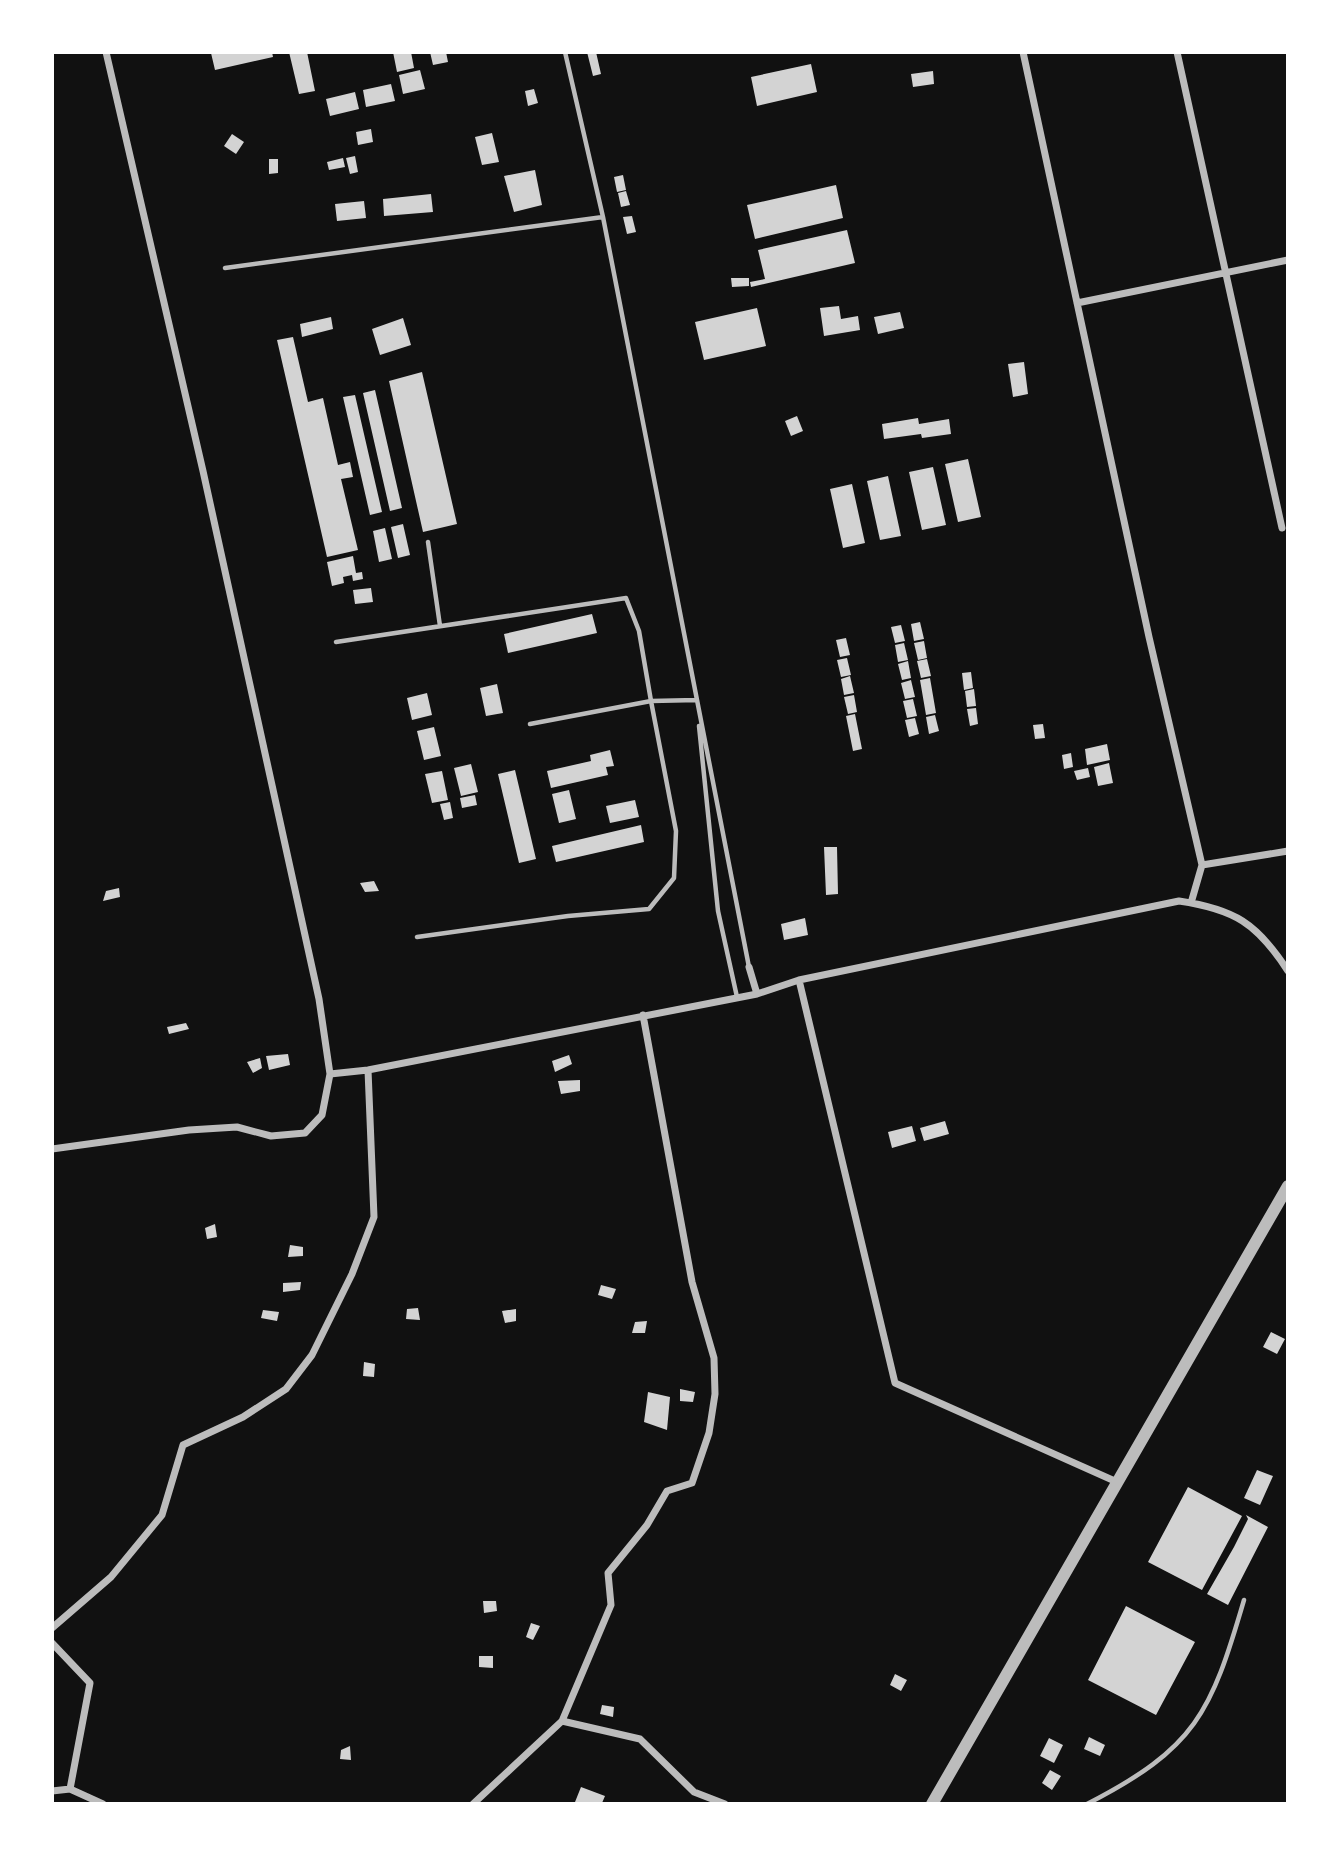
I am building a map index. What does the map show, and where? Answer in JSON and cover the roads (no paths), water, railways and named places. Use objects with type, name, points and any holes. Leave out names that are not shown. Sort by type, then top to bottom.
[{"type":"street","points":[[52,1149],[237,1127],[271,1136],[305,1133],[322,1115],[330,1073],[318,999],[218,539],[106,52]]},
{"type":"street","points":[[1023,52],[1149,637],[1202,865],[1191,903]]},
{"type":"street","points":[[1177,52],[1282,528]]},
{"type":"street","points":[[1077,303],[1287,260]]},
{"type":"street","points":[[1202,865],[1287,851]]},
{"type":"street","points":[[330,1073],[368,1070],[757,994],[799,980],[1179,901],[1215,906],[1255,928],[1271,945],[1287,971]]},
{"type":"street","points":[[749,967],[757,994]]},
{"type":"street","points":[[799,980],[895,1383],[1117,1482]]},
{"type":"street","points":[[476,1802],[562,1721],[611,1605],[608,1573],[648,1525],[667,1491],[692,1483],[709,1433],[715,1394],[714,1358],[692,1282],[643,1015]]},
{"type":"street","points":[[52,1628],[111,1577],[162,1515],[183,1445],[243,1417],[286,1389],[312,1355],[352,1274],[374,1217],[368,1070]]},
{"type":"street","points":[[932,1804],[1287,1186]]},
{"type":"street","points":[[52,1643],[90,1683],[70,1789]]},
{"type":"street","points":[[562,1721],[640,1740],[694,1792],[726,1804]]},
{"type":"street","points":[[52,1791],[70,1789],[103,1804]]},
{"type":"lane","points":[[565,52],[603,218],[749,967]]},
{"type":"lane","points":[[225,268],[603,218]]},
{"type":"lane","points":[[428,542],[440,626]]},
{"type":"lane","points":[[336,642],[626,598],[639,631],[676,831],[674,878],[649,909],[568,916],[418,937]]},
{"type":"lane","points":[[530,724],[651,701],[696,698]]},
{"type":"lane","points":[[696,698],[718,911],[737,998]]},
{"type":"lane","points":[[1087,1804],[1128,1783],[1163,1759],[1192,1728],[1215,1692],[1244,1600]]}]
